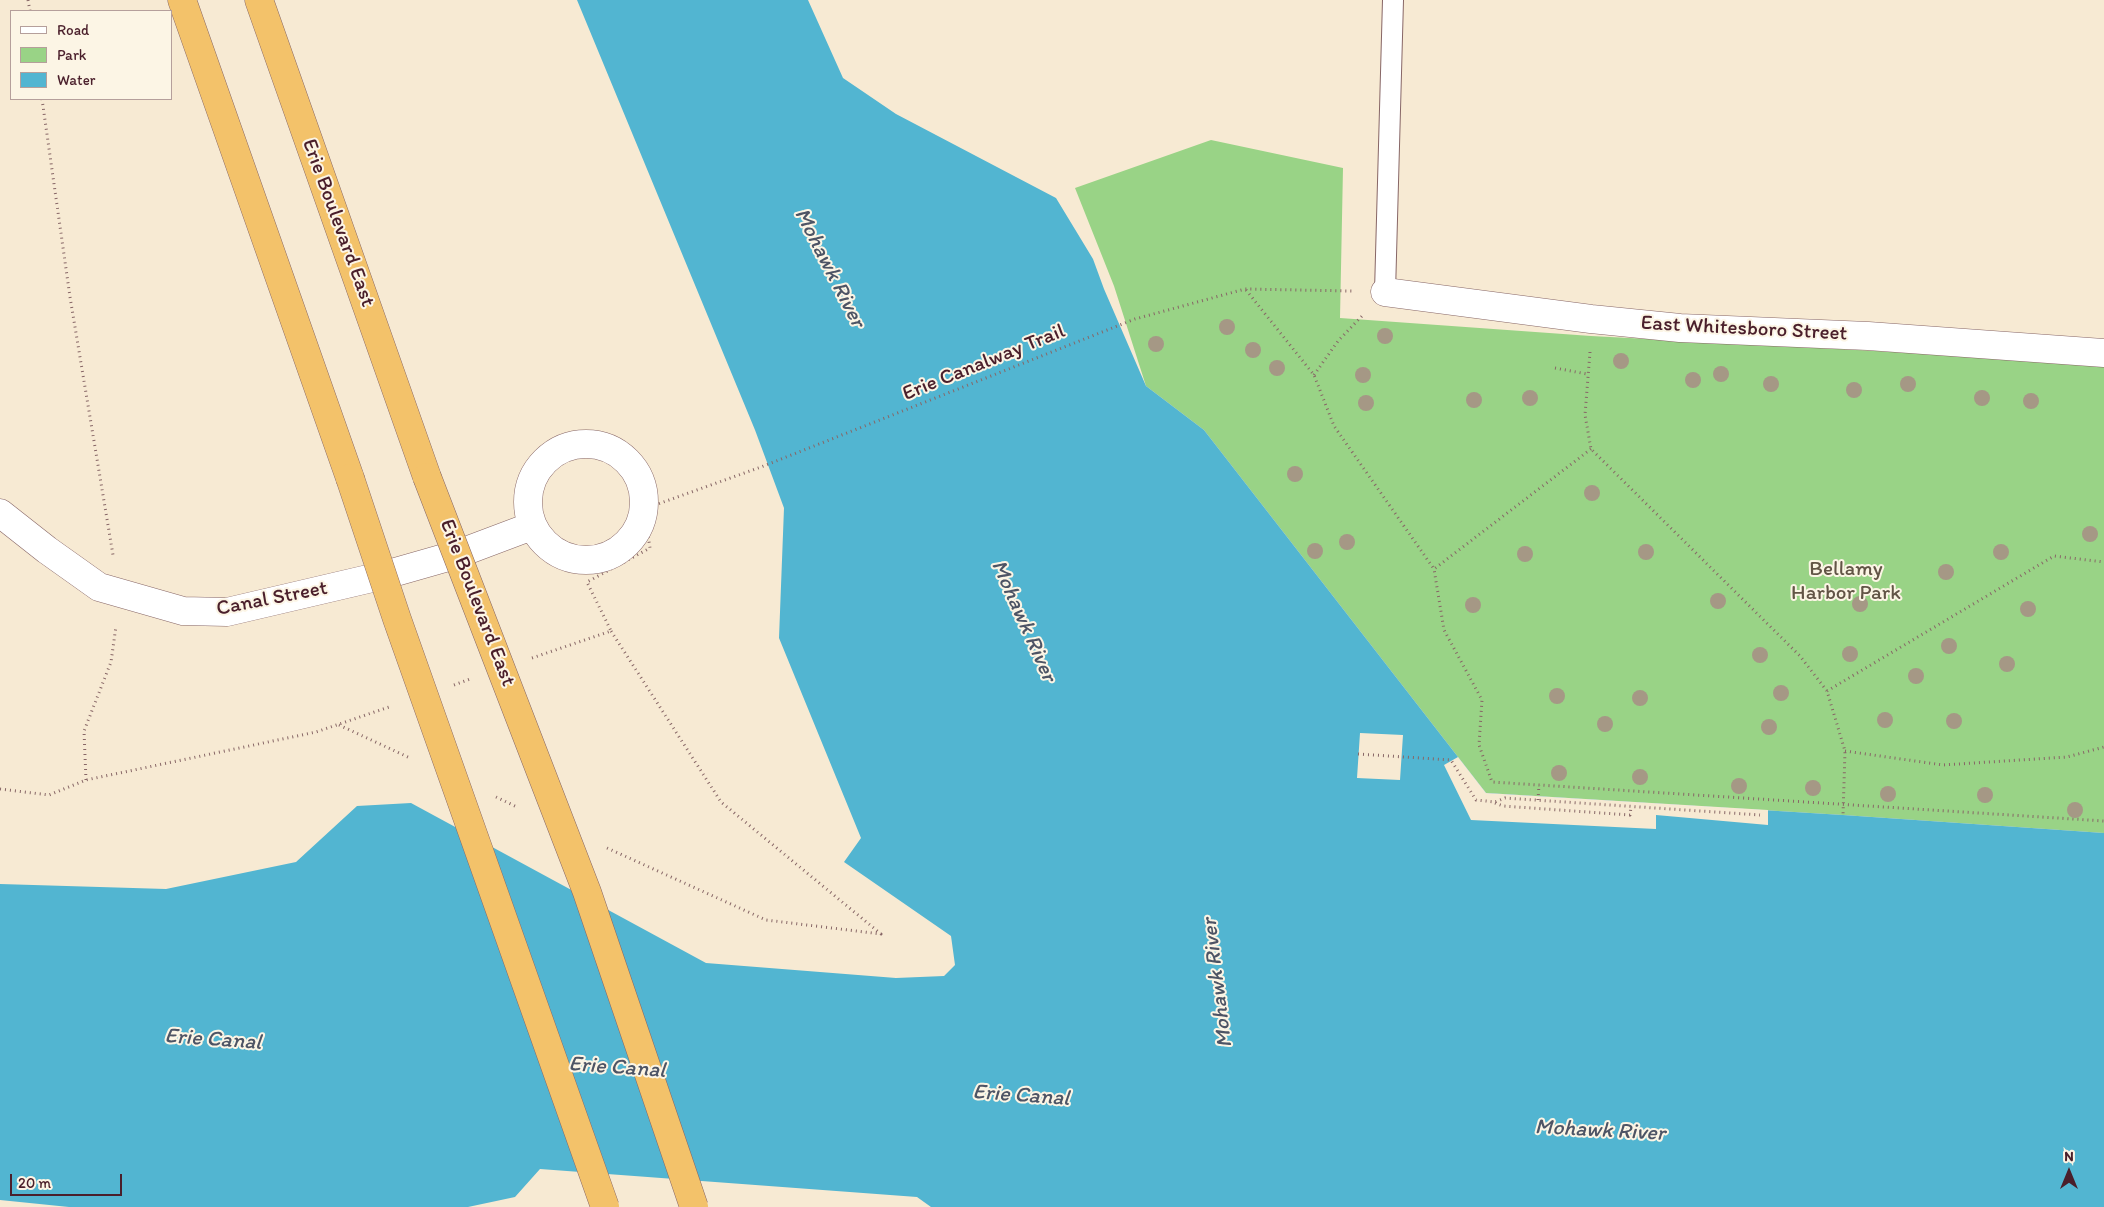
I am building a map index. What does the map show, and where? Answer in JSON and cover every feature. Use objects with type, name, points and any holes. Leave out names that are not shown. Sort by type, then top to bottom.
[{"type":"highway","points":[[182,0],[350,478],[397,619],[605,1207]]},
{"type":"highway","name":"Erie Boulevard East","points":[[259,0],[428,477],[587,892],[694,1207]]},
{"type":"street","name":"East Whitesboro Street","points":[[1385,292],[1592,319],[1680,328],[1868,336],[2104,352]]},
{"type":"street","points":[[587,444],[606,448],[623,457],[636,472],[643,490],[644,509],[639,527],[628,542],[613,554],[595,560],[576,559],[558,553],[543,542],[532,526],[528,507],[529,488],[537,470],[550,456],[568,447],[587,444]]},
{"type":"street","name":"Canal Street","points":[[0,513],[99,587],[183,611],[227,612],[385,576],[454,555],[532,526]]},
{"type":"lane","points":[[1385,292],[1393,0]]},
{"type":"path","points":[[0,789],[49,795],[86,780],[84,732],[111,662],[120,593],[70,297],[42,100]]},
{"type":"path","name":"Erie Canalway Trail","points":[[644,509],[761,467],[1135,319],[1246,289],[1385,292]]},
{"type":"path","points":[[1246,289],[1314,375],[1334,426],[1434,569],[1444,630],[1482,700],[1479,745],[1492,782],[2104,821]]},
{"type":"path","points":[[1314,375],[1338,341],[1385,292]]},
{"type":"path","points":[[1592,319],[1585,415],[1592,449],[1800,656],[1827,691],[1845,751],[1843,815]]},
{"type":"path","points":[[1555,368],[1587,374]]},
{"type":"path","points":[[1434,569],[1592,449]]},
{"type":"path","points":[[644,509],[650,548]]},
{"type":"path","points":[[1827,691],[2054,556],[2104,562]]},
{"type":"path","points":[[605,847],[766,920],[881,934],[721,802],[611,631]]},
{"type":"path","points":[[338,725],[418,761]]},
{"type":"path","points":[[1845,751],[1944,765],[2067,757],[2104,747]]},
{"type":"path","points":[[1358,754],[1451,760],[1476,800],[1495,802],[1504,806],[1630,815],[1631,807]]},
{"type":"path","points":[[1538,800],[1539,785]]},
{"type":"path","points":[[489,794],[525,810]]},
{"type":"path","points":[[1495,802],[1505,798],[1760,815]]},
{"type":"green space","name":"Bellamy Harbor Park","points":[[1211,140],[1343,168],[1340,318],[1591,336],[2104,363],[2104,833],[1486,793],[1204,430],[1146,386],[1114,286],[1075,188]]},
{"type":"water","points":[[577,0],[808,0],[843,78],[896,114],[1056,198],[1093,259],[1146,386],[1204,430],[1486,793],[2104,833],[2104,1207],[931,1207],[917,1197],[540,1169],[515,1197],[468,1207],[69,1207],[0,1200],[0,884],[166,889],[296,862],[357,806],[411,803],[706,963],[896,978],[944,976],[955,965],[951,936],[844,862],[861,838],[779,638],[784,508],[755,430]]},
{"type":"pier","points":[[1360,733],[1403,735],[1400,780],[1357,778]]},
{"type":"pier","points":[[1458,757],[1486,793],[1768,810],[1768,825],[1656,815],[1656,829],[1471,820],[1444,765]]},
{"type":"water label","name":"Mohawk River","points":[[829,268]]},
{"type":"water label","name":"Mohawk River","points":[[1023,621]]},
{"type":"water label","name":"Mohawk River","points":[[1218,983]]},
{"type":"water label","name":"Erie Canal","points":[[213,1040]]},
{"type":"water label","name":"Erie Canal","points":[[617,1068]]},
{"type":"water label","name":"Erie Canal","points":[[1021,1096]]},
{"type":"water label","name":"Mohawk River","points":[[1600,1131]]}]
